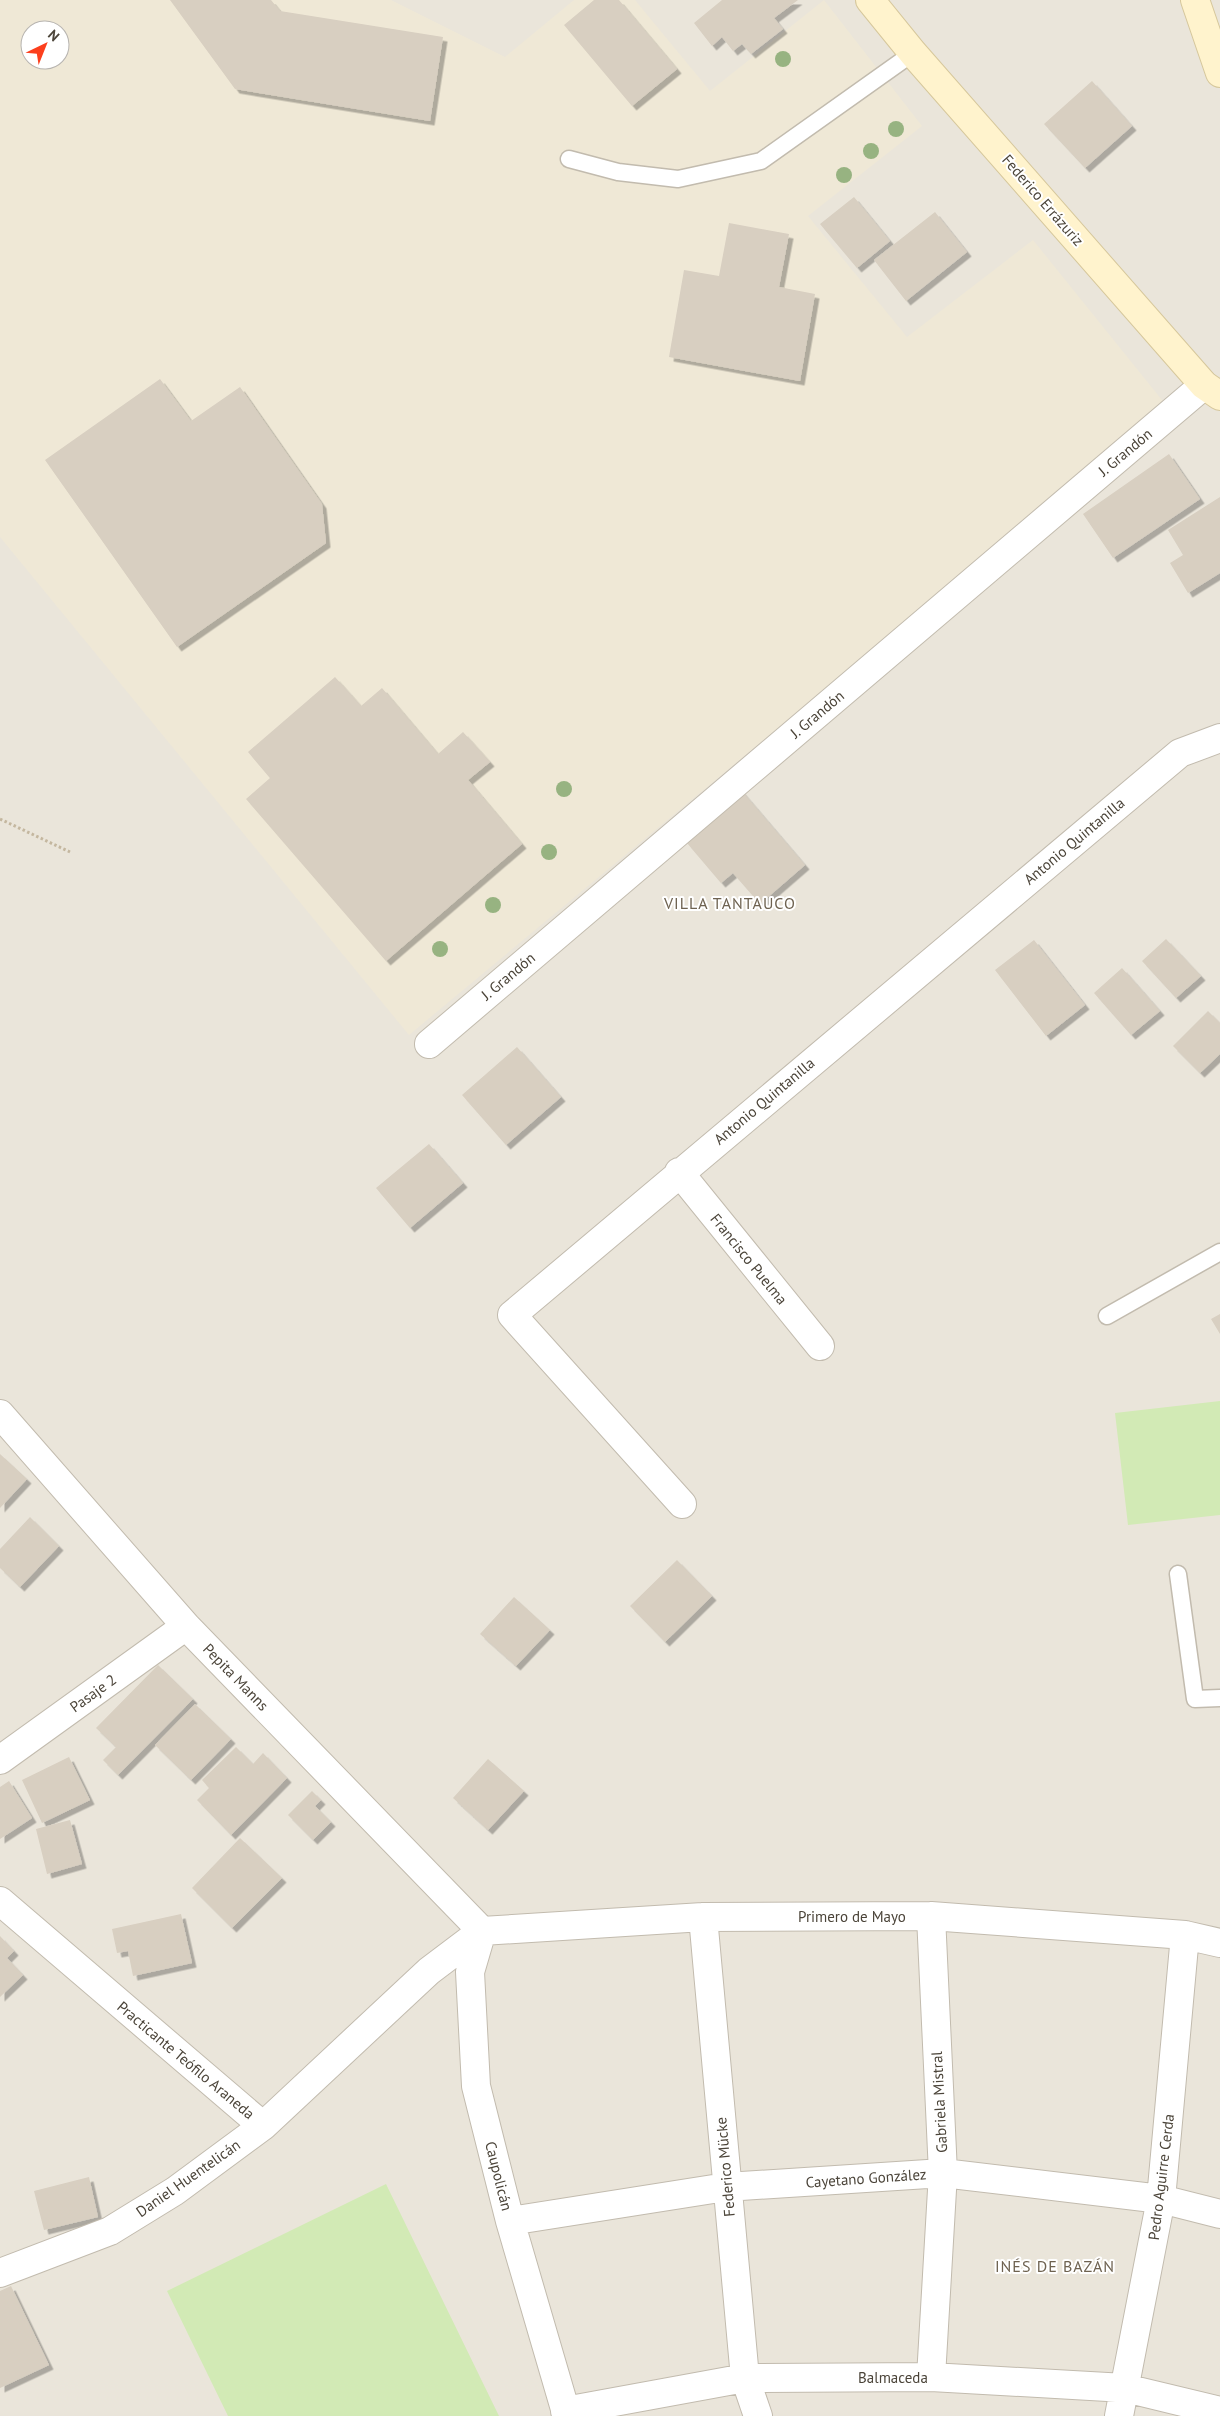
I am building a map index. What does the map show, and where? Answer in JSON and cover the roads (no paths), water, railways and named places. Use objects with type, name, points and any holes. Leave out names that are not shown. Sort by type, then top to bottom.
[{"type":"street","name":"Federico Errázuriz","points":[[870,0],[913,54],[1212,391]]},
{"type":"street","points":[[1195,0],[1220,73]]},
{"type":"street","name":"J. Grandón","points":[[429,1044],[1212,391]]},
{"type":"street","name":"Antonio Quintanilla","points":[[682,1504],[512,1315],[679,1172],[1180,753],[1220,738]]},
{"type":"street","name":"Francisco Puelma","points":[[679,1172],[820,1346]]},
{"type":"street","name":"Pepita Manns","points":[[0,1414],[186,1626],[482,1931]]},
{"type":"street","name":"Pasaje 2","points":[[0,1760],[186,1626]]},
{"type":"street","name":"Practicante Teófilo Araneda","points":[[0,1901],[263,2126],[429,1971],[482,1931]]},
{"type":"street","name":"Primero de Mayo","points":[[482,1931],[703,1917],[931,1916],[1185,1935],[1220,1944]]},
{"type":"street","name":"Gabriela Mistral","points":[[931,1916],[943,2173],[931,2377]]},
{"type":"street","name":"Federico Mücke","points":[[703,1917],[726,2188],[745,2378],[758,2416]]},
{"type":"street","name":"Caupolicán","points":[[482,1931],[470,1972],[476,2086],[510,2221],[566,2414]]},
{"type":"street","name":"Pedro Aguirre Cerda","points":[[1119,2416],[1161,2200],[1185,1935]]},
{"type":"street","name":"Daniel Huentelicán","points":[[0,2272],[110,2231],[175,2192],[263,2126]]},
{"type":"street","name":"Cayetano González","points":[[510,2221],[726,2188],[943,2173],[1161,2200],[1220,2214]]},
{"type":"street","name":"Balmaceda","points":[[566,2414],[745,2378],[931,2377],[1125,2388],[1220,2411]]},
{"type":"lane","points":[[569,159],[618,172],[678,179],[761,161],[913,54]]},
{"type":"lane","points":[[1108,1316],[1220,1252]]},
{"type":"lane","points":[[1178,1574],[1195,1699],[1220,1698]]},
{"type":"district","name":"VILLA TANTAUCO","points":[[730,903]]},
{"type":"district","name":"INÉS DE BAZÁN","points":[[1055,2266]]}]
